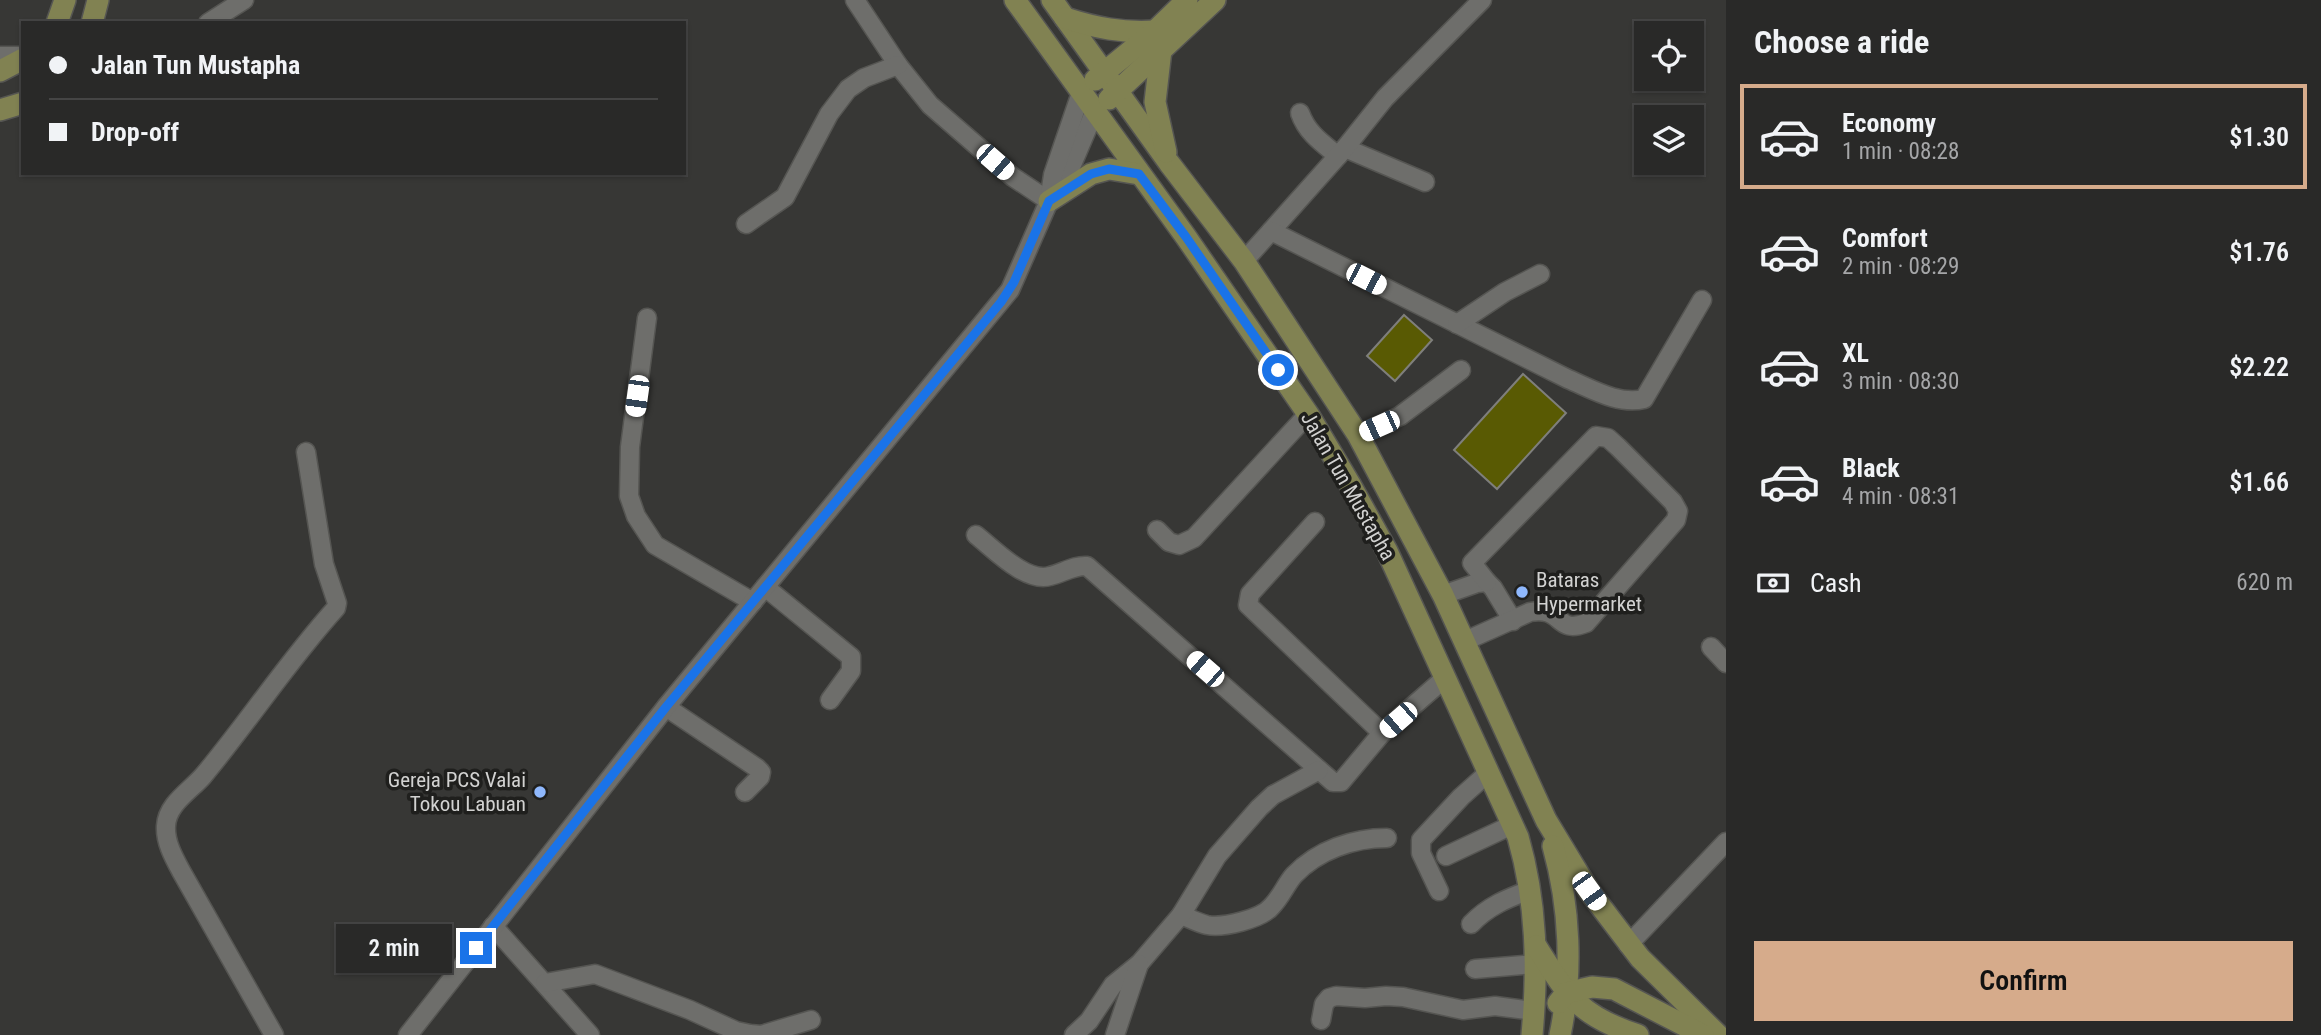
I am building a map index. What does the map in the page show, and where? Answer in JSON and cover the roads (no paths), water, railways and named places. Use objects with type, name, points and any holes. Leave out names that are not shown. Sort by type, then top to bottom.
[{"type":"main road","points":[[58,21],[65,0]]},
{"type":"main road","points":[[93,21],[98,0]]},
{"type":"main road","points":[[1094,113],[1118,90],[1187,0]]},
{"type":"main road","points":[[1081,93],[1104,72],[1158,41],[1215,0]]},
{"type":"main road","name":"Jalan Tun Mustapha","points":[[1021,8],[1094,113],[1186,237],[1308,414],[1387,551],[1489,772],[1527,867],[1536,955],[1534,1035]]},
{"type":"main road","points":[[1058,9],[1094,28],[1158,41]]},
{"type":"main road","points":[[1058,9],[1169,163],[1244,261],[1358,435],[1443,595],[1546,820],[1589,891],[1628,945],[1717,1035]]},
{"type":"main road","points":[[1158,41],[1155,102],[1169,163]]},
{"type":"main road","points":[[0,71],[21,59]]},
{"type":"main road","points":[[0,110],[21,104]]},
{"type":"main road","points":[[1049,201],[1091,174],[1109,169],[1139,174]]},
{"type":"main road","points":[[1546,820],[1566,903],[1566,993],[1560,1035]]},
{"type":"main road","points":[[1536,955],[1566,993],[1592,1016],[1639,1035]]},
{"type":"main road","points":[[1534,1035],[1566,993],[1592,987],[1614,989],[1703,1035]]},
{"type":"street","points":[[211,21],[244,0]]},
{"type":"street","points":[[856,1],[898,65],[930,105],[1013,177],[1049,201]]},
{"type":"street","points":[[1244,261],[1342,152],[1385,98],[1479,2]]},
{"type":"street","points":[[0,56],[21,58]]},
{"type":"street","points":[[746,224],[785,197],[829,114],[848,89],[864,78],[898,65]]},
{"type":"street","points":[[408,1035],[666,707],[1010,290],[1049,201],[1053,175],[1081,93]]},
{"type":"street","points":[[1049,201],[1066,181],[1094,113]]},
{"type":"street","points":[[1300,113],[1304,125],[1312,135],[1342,152],[1424,182]]},
{"type":"street","points":[[1271,231],[1568,379],[1632,402],[1644,399],[1702,300]]},
{"type":"street","points":[[1457,324],[1505,292],[1540,274]]},
{"type":"street","points":[[647,318],[630,447],[629,495],[636,516],[655,545],[752,602]]},
{"type":"street","points":[[1358,435],[1400,416],[1461,370]]},
{"type":"street","points":[[1157,530],[1170,542],[1179,545],[1194,538],[1308,414]]},
{"type":"street","points":[[1465,641],[1513,621],[1530,612],[1541,610],[1549,611],[1565,626],[1575,627],[1586,623],[1676,520],[1678,510],[1673,502],[1608,438],[1596,436],[1472,563],[1493,588],[1513,621]]},
{"type":"street","points":[[274,1035],[181,871],[170,849],[166,826],[176,803],[221,754],[336,608],[337,603],[324,564],[306,452]]},
{"type":"street","points":[[1315,522],[1250,594],[1248,605],[1382,733]]},
{"type":"street","points":[[976,535],[1025,574],[1047,578],[1079,565],[1087,566],[1333,782],[1341,782],[1382,733],[1445,678]]},
{"type":"street","points":[[1443,595],[1487,582]]},
{"type":"street","points":[[765,587],[851,657],[851,671],[830,700]]},
{"type":"street","points":[[1711,647],[1726,663]]},
{"type":"street","points":[[666,707],[761,772],[760,777],[745,792]]},
{"type":"street","points":[[1074,1035],[1090,1021],[1113,985],[1139,964],[1181,915],[1217,856],[1259,808],[1273,795],[1319,770]]},
{"type":"street","points":[[1439,891],[1421,853],[1421,840],[1461,797],[1489,772]]},
{"type":"street","points":[[1446,856],[1512,825]]},
{"type":"street","points":[[1181,915],[1208,926],[1256,918],[1271,909],[1293,877],[1312,860],[1356,841],[1387,838]]},
{"type":"street","points":[[1628,945],[1726,842]]},
{"type":"street","points":[[1471,923],[1481,913],[1503,900],[1530,890]]},
{"type":"street","points":[[493,926],[590,1035]]},
{"type":"street","points":[[1475,969],[1536,955]]},
{"type":"street","points":[[1115,1035],[1139,964]]},
{"type":"street","points":[[545,983],[595,974],[690,1010],[736,1031],[750,1034],[761,1035],[811,1020]]},
{"type":"street","points":[[1321,1020],[1324,1004],[1336,996],[1395,996],[1463,1010],[1495,1006],[1534,1011]]},
{"type":"place","name":"Bataras Hypermarket","points":[[1522,592]]},
{"type":"place","name":"Gereja PCS Valai Tokou Labuan","points":[[540,792]]}]
